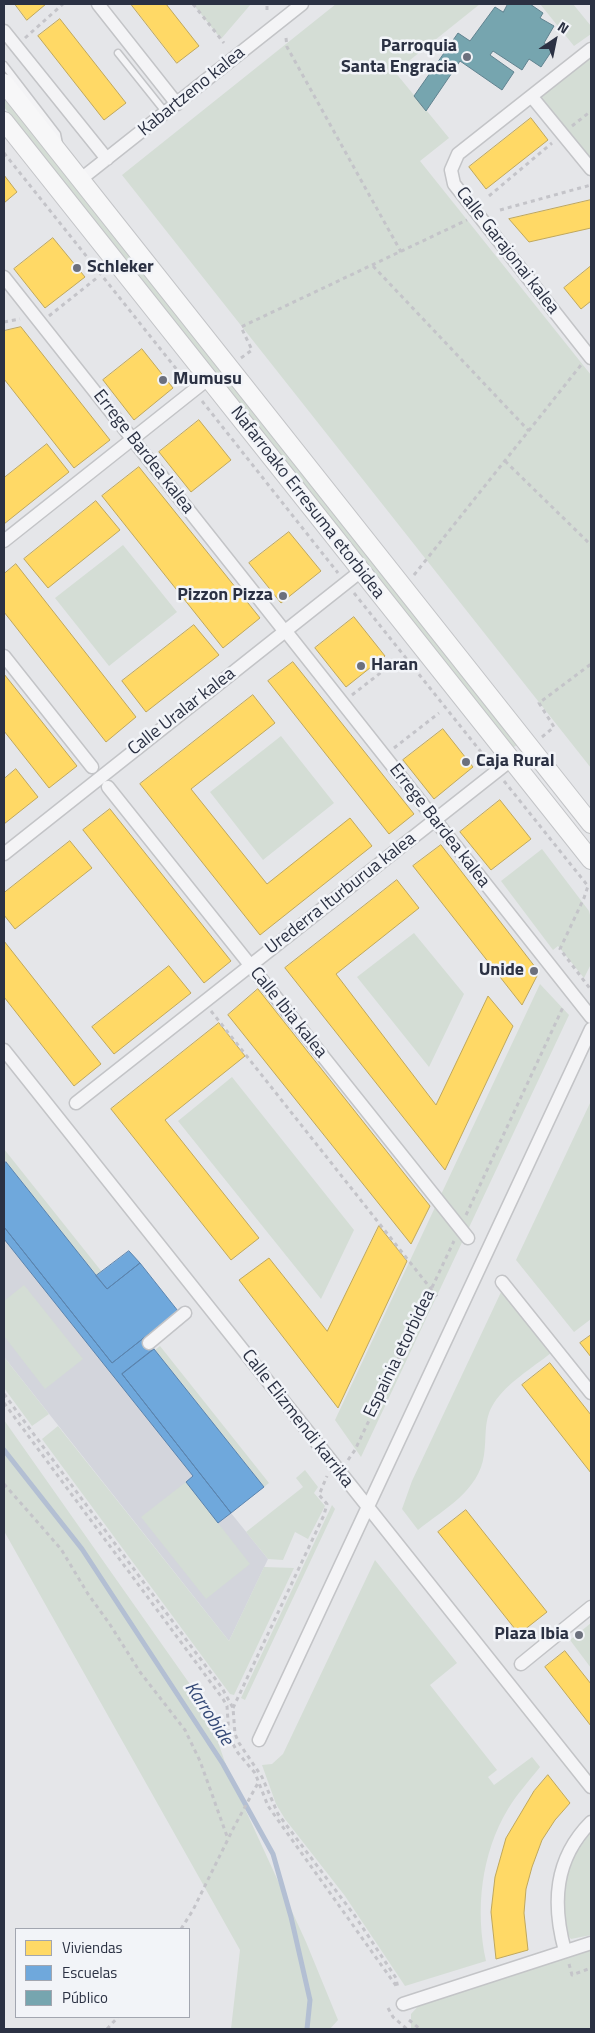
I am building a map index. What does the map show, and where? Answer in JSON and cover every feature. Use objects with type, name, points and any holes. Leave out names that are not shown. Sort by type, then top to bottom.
[{"type":"street","points":[[98,4],[177,104]]},
{"type":"street","name":"Kabartzeno kalea","points":[[81,179],[302,4]]},
{"type":"street","points":[[4,31],[107,160]]},
{"type":"street","name":"Calle Garajonai kalea","points":[[589,362],[459,191],[454,184],[451,170],[458,154],[591,49]]},
{"type":"street","name":"Nafarroako Erresuma etorbidea","points":[[4,83],[591,824]]},
{"type":"street","points":[[532,97],[591,169]]},
{"type":"street","name":"Nafarroako Erresuma etorbidea","points":[[4,122],[591,860]]},
{"type":"street","name":"Errege Bardea kalea","points":[[4,277],[591,1017]]},
{"type":"street","points":[[4,541],[208,379]]},
{"type":"street","name":"Calle Uralar kalea","points":[[4,854],[361,571]]},
{"type":"street","points":[[4,656],[92,767]]},
{"type":"street","name":"Urederra Iturburua kalea","points":[[76,1103],[511,760]]},
{"type":"street","name":"Calle Ibia kalea","points":[[108,787],[464,1233]]},
{"type":"street","name":"Espainia etorbidea","points":[[259,1740],[591,1029]]},
{"type":"street","name":"Calle Elizmendi karrika","points":[[4,1050],[591,1787]]},
{"type":"street","points":[[502,1282],[591,1393]]},
{"type":"street","points":[[149,1343],[186,1313]]},
{"type":"street","points":[[522,1664],[591,1607]]},
{"type":"street","points":[[565,1952],[558,1927],[557,1898],[562,1868],[573,1845],[591,1822]]},
{"type":"street","points":[[403,2004],[591,1943]]},
{"type":"lane","points":[[118,53],[166,113]]},
{"type":"lane","name":"Nafarroako Erresuma etorbidea","points":[[4,65],[57,134],[62,155]]},
{"type":"path","points":[[23,39],[64,4]]},
{"type":"path","points":[[193,4],[224,43]]},
{"type":"path","points":[[267,4],[267,10]]},
{"type":"path","points":[[286,38],[287,47],[401,252]]},
{"type":"path","points":[[489,196],[591,111]]},
{"type":"path","name":"Nafarroako Erresuma etorbidea","points":[[4,153],[341,576]]},
{"type":"path","points":[[500,210],[591,185]]},
{"type":"path","points":[[230,367],[252,350],[241,327],[373,266],[469,218]]},
{"type":"path","points":[[373,266],[529,431]]},
{"type":"path","points":[[40,323],[98,277]]},
{"type":"path","points":[[404,587],[584,362],[589,362]]},
{"type":"path","points":[[505,461],[591,545]]},
{"type":"path","name":"Nafarroako Erresuma etorbidea","points":[[351,589],[588,886],[560,949],[591,990]]},
{"type":"path","points":[[342,703],[397,660]]},
{"type":"path","points":[[530,746],[554,727],[539,703],[591,664]]},
{"type":"path","points":[[384,756],[439,713]]},
{"type":"path","name":"Espainia etorbidea","points":[[233,1708],[324,1515],[327,1504],[319,1495],[326,1478],[349,1459],[355,1450],[432,1290],[464,1233],[570,991]]},
{"type":"path","points":[[204,1002],[439,1299]]},
{"type":"path","points":[[4,1394],[222,1688],[233,1708],[235,1734],[262,1777],[278,1814],[355,1916],[396,1978],[398,1989],[268,1806],[255,1773],[238,1753],[229,1737],[229,1716],[223,1699],[4,1403]]},
{"type":"path","points":[[4,1484],[61,1549],[140,1672],[185,1730],[200,1761],[228,1840]]},
{"type":"path","points":[[182,1928],[193,1910],[258,1782]]},
{"type":"path","points":[[565,1952],[572,1975],[591,1968]]},
{"type":"path","points":[[107,2029],[117,2018]]},
{"type":"path","points":[[409,2020],[420,2029]]},
{"type":"shaded area","points":[[193,4],[251,4],[221,39]]},
{"type":"shaded area","points":[[336,4],[480,4],[395,72],[449,138],[420,161],[591,375],[591,768],[122,175]]},
{"type":"shaded area","points":[[540,4],[573,4],[591,26],[591,34],[574,46]]},
{"type":"shaded area","points":[[591,49],[591,169],[532,97]]},
{"type":"shaded area","points":[[4,97],[519,744],[512,748],[4,107]]},
{"type":"shaded area","points":[[123,545],[177,612],[109,666],[55,598]]},
{"type":"shaded area","points":[[281,736],[334,803],[263,860],[210,792]]},
{"type":"shaded area","points":[[542,849],[589,911],[591,919],[591,964],[584,978],[558,946],[553,950],[501,881]]},
{"type":"shaded area","points":[[414,933],[464,994],[429,1067],[357,977]]},
{"type":"shaded area","points":[[540,984],[569,1015],[361,1457],[335,1420]]},
{"type":"shaded area","points":[[232,1077],[354,1230],[321,1299],[178,1121]]},
{"type":"shaded area","points":[[591,1101],[591,1319],[574,1332],[516,1260]]},
{"type":"shaded area","points":[[4,1149],[102,1272],[96,1276],[4,1159]]},
{"type":"shaded area","points":[[4,1159],[96,1276],[129,1251],[140,1263],[145,1337],[264,1487],[231,1513],[268,1559],[229,1641],[4,1357]]},
{"type":"shaded area","points":[[24,1285],[83,1359],[45,1389],[4,1336],[4,1301]]},
{"type":"shaded area","points":[[502,1290],[551,1353],[520,1376],[499,1396],[488,1416],[484,1455],[481,1468],[475,1479],[468,1489],[449,1507],[418,1530],[402,1509],[412,1481]]},
{"type":"shaded area","points":[[160,1346],[269,1483],[264,1487],[155,1350]]},
{"type":"shaded area","points":[[4,1357],[49,1414],[32,1426],[4,1388]]},
{"type":"shaded area","points":[[4,1420],[206,1707],[229,1774],[306,1942],[338,2020],[330,2029],[231,2029],[240,1950],[4,1531]]},
{"type":"shaded area","points":[[58,1426],[229,1641],[264,1567],[294,1568],[234,1695],[230,1694],[42,1439]]},
{"type":"shaded area","points":[[305,1470],[318,1487],[314,1493],[325,1506],[308,1539],[295,1532],[283,1560],[268,1559],[246,1532],[303,1487],[296,1478]]},
{"type":"shaded area","points":[[186,1482],[250,1564],[206,1599],[141,1517]]},
{"type":"shaded area","points":[[332,1505],[335,1509],[245,1700],[241,1698]]},
{"type":"shaded area","points":[[375,1560],[457,1663],[430,1685],[497,1770],[488,1777],[494,1785],[532,1757],[540,1767],[508,1809],[499,1826],[486,1863],[481,1902],[481,1922],[486,1961],[405,1986],[345,1896],[285,1819],[276,1804],[262,1765],[272,1764],[283,1754]]},
{"type":"shaded area","points":[[591,1623],[591,1668],[570,1640]]},
{"type":"shaded area","points":[[591,1832],[591,1935],[571,1939],[563,1923],[562,1903],[568,1873],[580,1848]]},
{"type":"shaded area","points":[[591,1949],[591,2029],[411,2029],[411,2014],[421,2003]]},
{"type":"building: Viviendas","points":[[15,4],[46,4],[27,20]]},
{"type":"building: Viviendas","points":[[131,4],[166,4],[199,46],[177,63]]},
{"type":"building: Viviendas","points":[[60,19],[126,103],[104,120],[38,36]]},
{"type":"building: Viviendas","points":[[531,118],[548,140],[486,189],[469,167]]},
{"type":"building: Viviendas","points":[[4,175],[17,192],[4,203]]},
{"type":"building: Viviendas","points":[[591,200],[591,228],[529,242],[509,219]]},
{"type":"building: Viviendas","points":[[53,238],[85,277],[45,308],[14,269]]},
{"type":"building: Viviendas","points":[[591,266],[591,301],[581,309],[564,288]]},
{"type":"building: Viviendas","points":[[21,327],[110,440],[74,468],[4,379],[4,331]]},
{"type":"building: Viviendas","points":[[142,349],[173,388],[134,420],[103,380]]},
{"type":"building: Viviendas","points":[[199,420],[231,460],[191,492],[159,452]]},
{"type":"building: Viviendas","points":[[47,444],[69,472],[4,524],[4,478]]},
{"type":"building: Viviendas","points":[[139,467],[260,618],[223,648],[102,496]]},
{"type":"building: Viviendas","points":[[96,501],[120,530],[48,588],[24,559]]},
{"type":"building: Viviendas","points":[[289,532],[321,571],[281,603],[249,563]]},
{"type":"building: Viviendas","points":[[16,564],[136,717],[106,742],[4,612],[4,574]]},
{"type":"building: Viviendas","points":[[354,617],[385,656],[346,687],[315,648]]},
{"type":"building: Viviendas","points":[[194,625],[219,655],[146,712],[122,681]]},
{"type":"building: Viviendas","points":[[293,662],[414,814],[389,834],[268,681]]},
{"type":"building: Viviendas","points":[[4,674],[77,766],[49,788],[4,731]]},
{"type":"building: Viviendas","points":[[253,695],[275,723],[191,789],[267,884],[350,818],[372,846],[260,935],[140,784]]},
{"type":"building: Viviendas","points":[[443,729],[473,767],[434,799],[403,760]]},
{"type":"building: Viviendas","points":[[16,769],[38,797],[4,824],[4,779]]},
{"type":"building: Viviendas","points":[[500,800],[531,839],[491,870],[460,832]]},
{"type":"building: Viviendas","points":[[110,809],[231,961],[204,983],[83,830]]},
{"type":"building: Viviendas","points":[[70,841],[92,868],[15,929],[4,915],[4,893]]},
{"type":"building: Viviendas","points":[[441,845],[539,972],[522,1005],[413,866]]},
{"type":"building: Viviendas","points":[[397,880],[419,908],[336,974],[436,1105],[488,996],[513,1026],[445,1170],[285,968]]},
{"type":"building: Viviendas","points":[[4,941],[101,1064],[74,1086],[4,997]]},
{"type":"building: Viviendas","points":[[169,966],[191,993],[114,1054],[92,1027]]},
{"type":"building: Viviendas","points":[[258,989],[430,1206],[411,1244],[228,1015]]},
{"type":"building: Viviendas","points":[[219,1023],[245,1056],[165,1120],[259,1238],[231,1260],[111,1109]]},
{"type":"building: Viviendas","points":[[379,1226],[407,1261],[338,1408],[239,1280],[269,1258],[327,1331]]},
{"type":"building: Viviendas","points":[[591,1335],[591,1357],[580,1343]]},
{"type":"building: Viviendas","points":[[550,1363],[591,1415],[591,1473],[522,1385]]},
{"type":"building: Viviendas","points":[[466,1510],[547,1612],[519,1634],[438,1532]]},
{"type":"building: Viviendas","points":[[565,1651],[591,1684],[591,1726],[545,1667]]},
{"type":"building: Viviendas","points":[[548,1775],[570,1803],[555,1820],[542,1840],[532,1867],[526,1889],[524,1913],[528,1950],[496,1959],[491,1912],[495,1877],[506,1838],[534,1791]]},
{"type":"building: Escuelas","points":[[6,1162],[107,1289],[140,1263],[178,1311],[112,1363],[4,1227],[4,1164]]},
{"type":"building: Escuelas","points":[[4,1227],[112,1363],[145,1337],[154,1349],[122,1374],[231,1513],[218,1523],[186,1482],[193,1476],[4,1239]]},
{"type":"building: Escuelas","points":[[129,1251],[140,1263],[107,1289],[96,1276]]},
{"type":"building: Escuelas","points":[[154,1349],[264,1487],[231,1513],[122,1374]]},
{"type":"building: Público","name":"Parroquia Santa Engracia","points":[[508,4],[530,4],[543,13],[540,18],[554,26],[544,43],[553,49],[541,67],[529,59],[522,70],[493,51],[490,55],[514,72],[502,90],[460,61],[426,111],[414,96],[458,33],[470,41],[495,7],[503,12]]},
{"type":"waterway","name":"Karrobide","points":[[4,1450],[82,1549],[223,1764],[273,1854],[291,1917],[310,2000],[307,2029]]},
{"type":"place","name":"Parroquia Santa Engracia","points":[[467,57]]},
{"type":"place","name":"Schleker","points":[[77,268]]},
{"type":"place","name":"Mumusu","points":[[163,380]]},
{"type":"place","name":"Pizzon Pizza","points":[[283,596]]},
{"type":"place","name":"Haran","points":[[361,666]]},
{"type":"place","name":"Caja Rural","points":[[466,762]]},
{"type":"place","name":"Unide","points":[[534,971]]},
{"type":"place","name":"Plaza Ibia","points":[[579,1635]]}]
